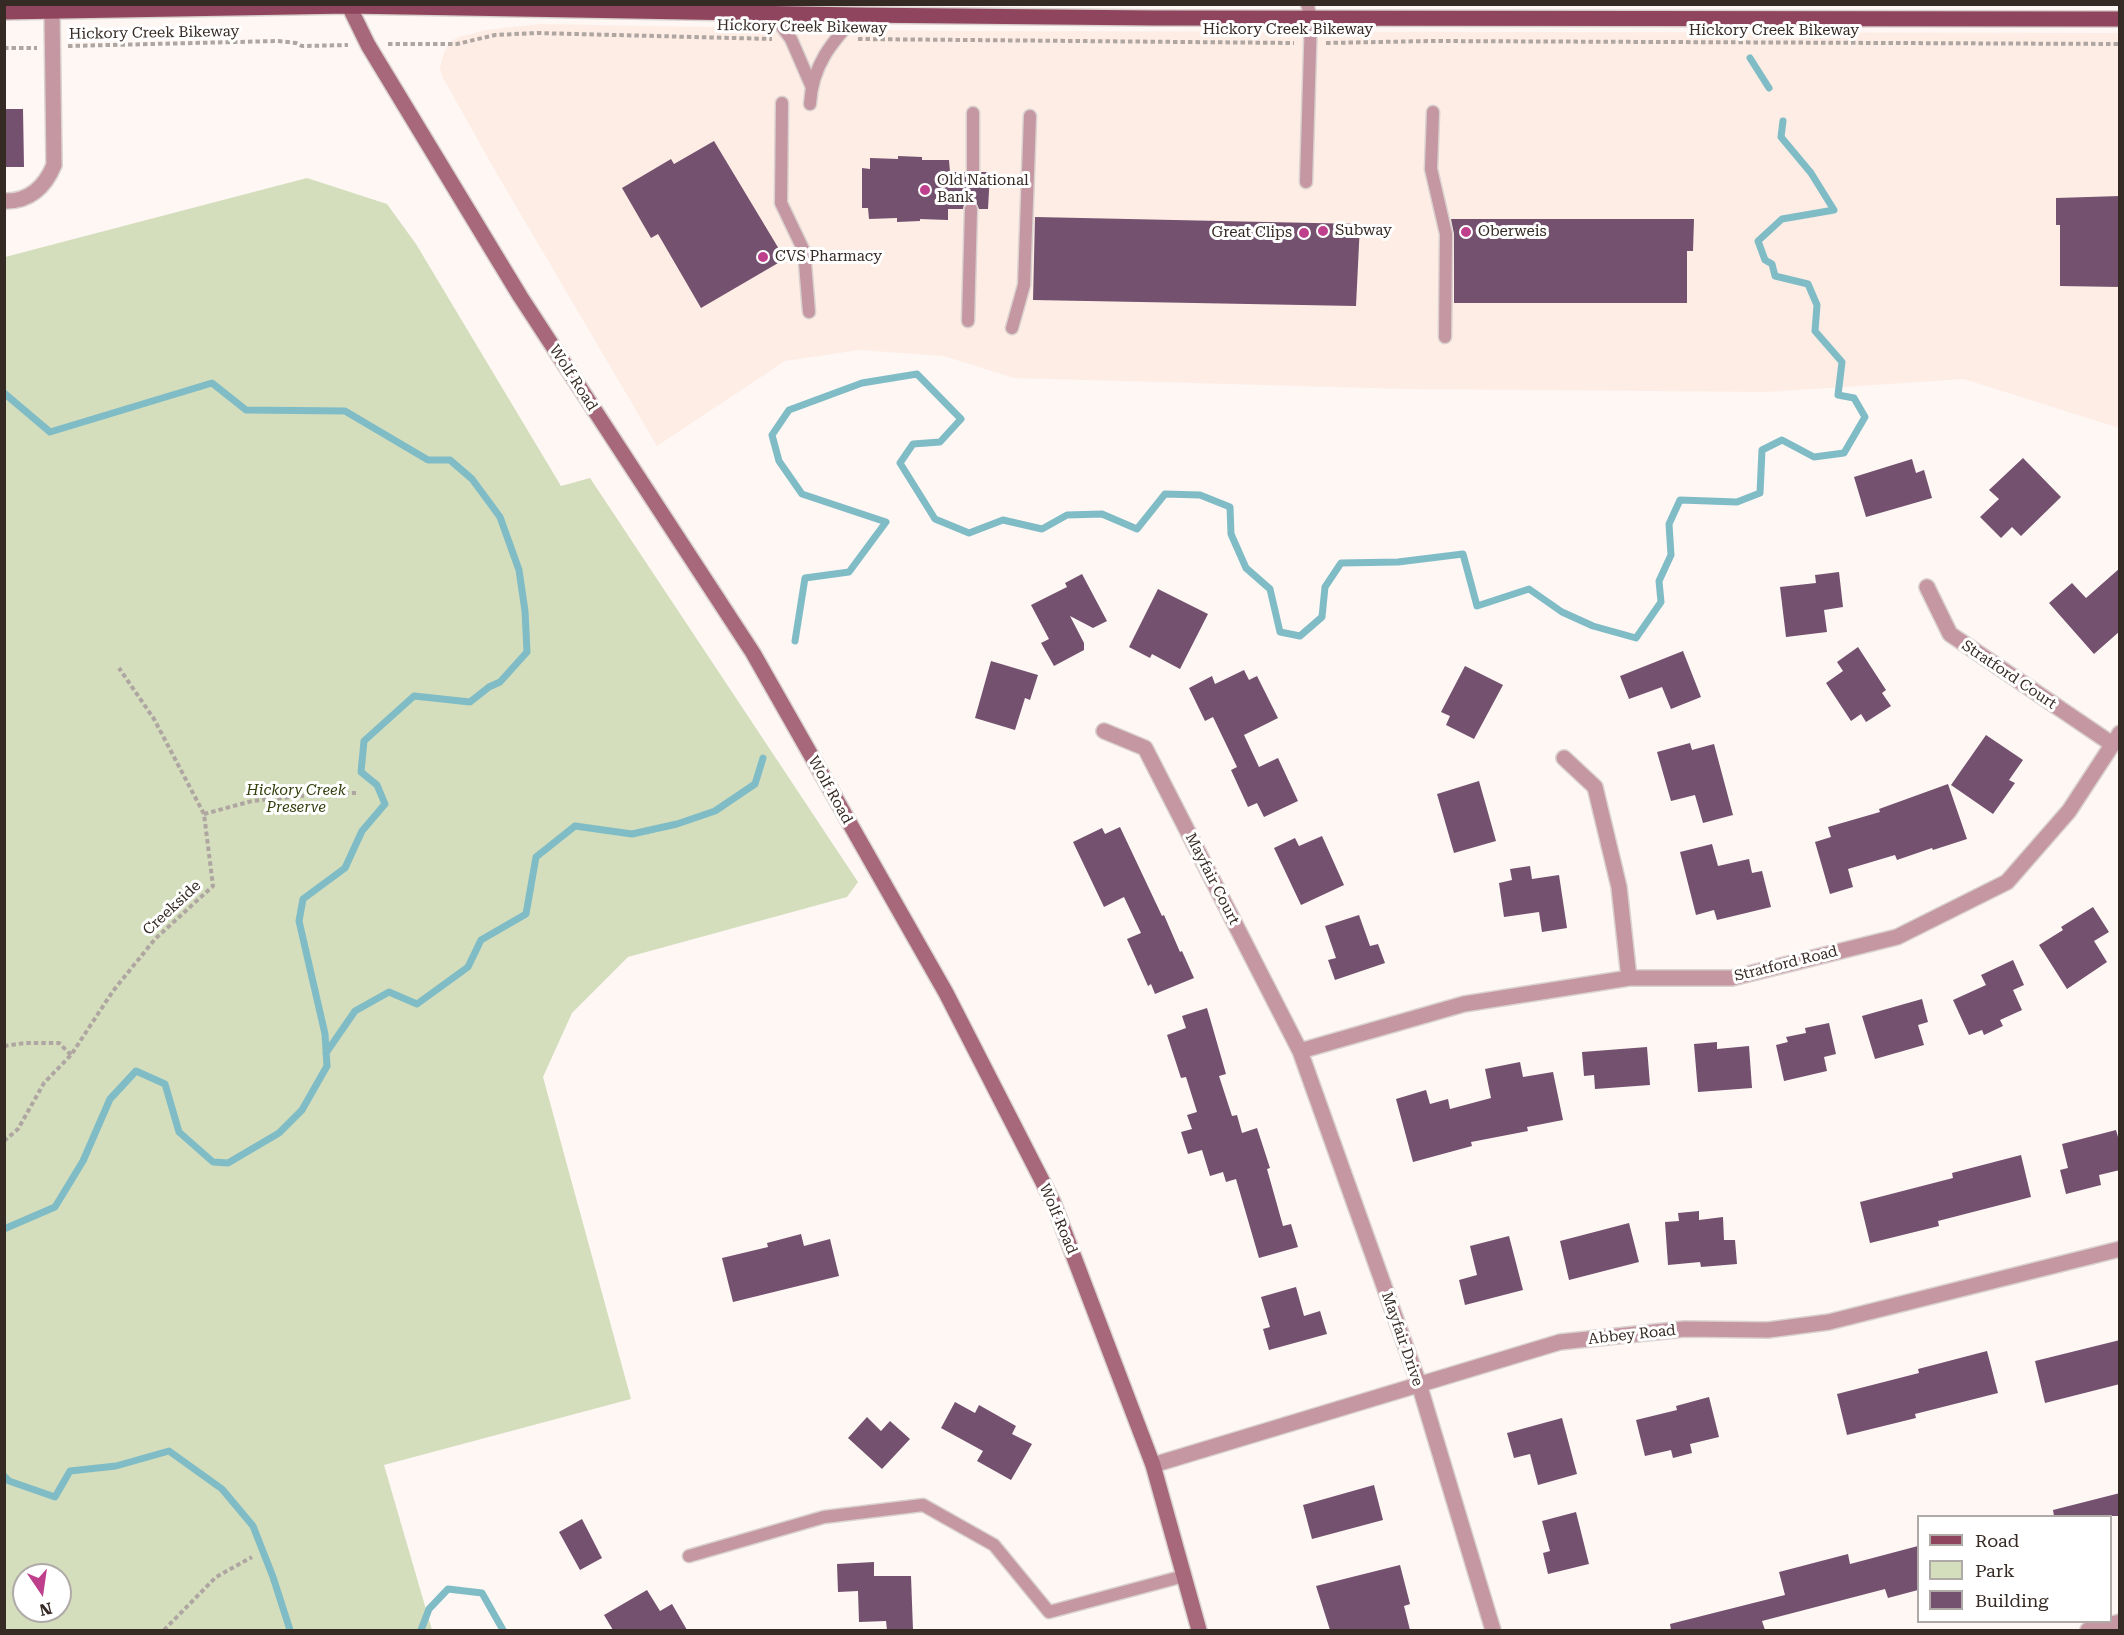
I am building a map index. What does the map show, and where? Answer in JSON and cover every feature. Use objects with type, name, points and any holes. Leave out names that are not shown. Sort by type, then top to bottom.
[{"type":"main road","points":[[4,12],[349,5],[857,15],[1312,9],[2120,19]]},
{"type":"main road","name":"Wolf Road","points":[[349,5],[368,45],[520,296],[753,653],[946,993],[1053,1202],[1153,1465],[1199,1630]]},
{"type":"street","points":[[4,201],[26,198],[39,190],[50,177],[54,165],[52,11]]},
{"type":"street","name":"Stratford Court","points":[[1927,587],[1950,634],[2116,739]]},
{"type":"street","name":"Mayfair Court","points":[[1104,731],[1145,748],[1300,1051]]},
{"type":"street","name":"Stratford Road","points":[[1300,1051],[1464,1004],[1629,978],[1732,978],[1897,937],[2007,882],[2069,811],[2116,739]]},
{"type":"street","points":[[1564,758],[1595,787],[1619,887],[1629,978]]},
{"type":"street","name":"Mayfair Drive","points":[[1300,1051],[1419,1384],[1493,1630]]},
{"type":"street","name":"Abbey Road","points":[[1153,1465],[1560,1342],[1684,1329],[1768,1330],[1829,1323],[2120,1249]]},
{"type":"street","points":[[2088,1630],[2120,1623]]},
{"type":"lane","points":[[1306,182],[1312,9]]},
{"type":"lane","points":[[772,14],[791,39],[811,85]]},
{"type":"lane","points":[[810,104],[811,85],[823,58],[857,15]]},
{"type":"lane","points":[[782,103],[781,203],[804,251],[809,312]]},
{"type":"lane","points":[[1433,112],[1431,169],[1446,234],[1445,337]]},
{"type":"lane","points":[[973,113],[973,172]]},
{"type":"lane","points":[[1012,328],[1024,285],[1030,116]]},
{"type":"lane","points":[[968,321],[971,209]]},
{"type":"lane","points":[[690,1556],[824,1517],[923,1505],[994,1545],[1049,1612],[1184,1576]]},
{"type":"path","name":"Hickory Creek Bikeway","points":[[457,44],[495,35],[537,33],[791,39]]},
{"type":"path","name":"Hickory Creek Bikeway","points":[[836,39],[1310,43],[1431,41],[2120,44]]},
{"type":"path","name":"Hickory Creek Bikeway","points":[[4,48],[278,41],[302,46]]},
{"type":"path","name":"Creekside","points":[[4,1141],[18,1129],[44,1083],[71,1055],[113,991],[154,939],[213,886],[204,814],[154,719],[119,668]]},
{"type":"path","points":[[204,814],[252,801],[356,793]]},
{"type":"path","points":[[4,1046],[25,1042],[59,1043],[71,1055]]},
{"type":"path","points":[[164,1630],[216,1577],[252,1557]]},
{"type":"shaded area","points":[[539,24],[943,31],[2119,33],[2119,428],[1964,379],[1767,392],[1407,389],[1014,378],[944,356],[859,350],[785,361],[657,446],[442,76],[440,67],[449,42],[486,30]]},
{"type":"green space","name":"Hickory Creek Preserve","points":[[307,178],[387,204],[416,244],[561,486],[590,478],[858,882],[847,897],[628,957],[572,1013],[543,1077],[631,1399],[384,1465],[432,1630],[5,1630],[5,257]]},
{"type":"building","points":[[4,109],[23,109],[24,167],[4,167]]},
{"type":"building","name":"CVS Pharmacy","points":[[714,141],[785,259],[701,308],[658,234],[651,238],[622,188],[671,159],[674,164]]},
{"type":"building","name":"Old National Bank","points":[[898,156],[922,157],[922,160],[949,160],[950,172],[965,172],[966,177],[972,180],[978,179],[981,172],[990,172],[988,209],[979,209],[976,202],[971,201],[964,204],[963,209],[948,209],[948,220],[920,219],[920,221],[897,222],[897,218],[869,219],[868,208],[862,208],[862,168],[870,169],[870,158],[898,159]]},
{"type":"building","points":[[2120,196],[2120,287],[2060,286],[2060,225],[2056,225],[2056,198]]},
{"type":"building","points":[[1035,217],[1360,224],[1356,306],[1033,300]]},
{"type":"building","points":[[1451,219],[1694,219],[1693,251],[1687,251],[1687,303],[1454,303],[1454,234]]},
{"type":"building","points":[[2023,458],[2061,497],[2021,536],[2012,527],[2001,538],[1980,517],[1999,499],[1989,490]]},
{"type":"building","points":[[1912,459],[1916,473],[1924,470],[1932,498],[1866,517],[1854,477]]},
{"type":"building","points":[[2120,568],[2120,631],[2094,654],[2049,603],[2072,583],[2086,598]]},
{"type":"building","points":[[1839,572],[1843,607],[1824,610],[1827,632],[1786,637],[1780,587],[1816,583],[1815,575]]},
{"type":"building","points":[[1082,574],[1107,621],[1093,628],[1070,616],[1084,643],[1084,650],[1054,666],[1041,643],[1049,639],[1031,605],[1067,587],[1065,583]]},
{"type":"building","points":[[1158,589],[1208,614],[1180,669],[1152,654],[1150,658],[1129,647]]},
{"type":"building","points":[[1858,647],[1886,690],[1882,693],[1891,706],[1866,722],[1861,714],[1851,721],[1826,683],[1843,671],[1837,662]]},
{"type":"building","points":[[1683,651],[1701,697],[1671,709],[1662,687],[1629,699],[1620,676]]},
{"type":"building","points":[[991,661],[1038,675],[1030,700],[1025,698],[1015,730],[975,718]]},
{"type":"building","points":[[1465,666],[1503,685],[1474,739],[1446,725],[1450,716],[1441,712]]},
{"type":"building","points":[[1244,670],[1249,680],[1257,676],[1278,718],[1244,735],[1259,767],[1278,758],[1298,801],[1264,817],[1257,803],[1248,807],[1231,770],[1237,767],[1213,717],[1205,721],[1189,688],[1212,676],[1215,684]]},
{"type":"building","points":[[1986,735],[2023,760],[2009,780],[2015,783],[1993,814],[1951,785]]},
{"type":"building","points":[[1690,743],[1692,750],[1714,744],[1733,815],[1703,823],[1695,795],[1671,801],[1657,752]]},
{"type":"building","points":[[1479,781],[1496,841],[1454,853],[1437,794]]},
{"type":"building","points":[[1948,784],[1967,839],[1897,860],[1895,855],[1848,869],[1853,887],[1830,894],[1815,842],[1831,837],[1828,827],[1880,812],[1879,809]]},
{"type":"building","points":[[1120,827],[1194,978],[1155,994],[1151,984],[1148,986],[1127,939],[1141,933],[1124,897],[1104,907],[1073,842],[1102,828],[1105,834]]},
{"type":"building","points":[[1322,836],[1344,885],[1301,905],[1274,848],[1295,838],[1299,846]]},
{"type":"building","points":[[1712,844],[1718,866],[1749,859],[1752,873],[1762,871],[1771,907],[1717,920],[1714,910],[1696,915],[1680,852]]},
{"type":"building","points":[[1530,866],[1532,879],[1559,875],[1567,928],[1542,932],[1539,912],[1504,917],[1499,883],[1512,880],[1510,869]]},
{"type":"building","points":[[2093,907],[2109,932],[2094,941],[2107,962],[2067,989],[2039,945],[2063,930],[2061,927]]},
{"type":"building","points":[[1359,915],[1370,946],[1378,944],[1385,963],[1335,980],[1328,960],[1336,958],[1325,926]]},
{"type":"building","points":[[2013,960],[2024,985],[2013,990],[2022,1010],[2000,1020],[2003,1026],[1984,1035],[1982,1030],[1969,1035],[1953,1000],[1986,985],[1981,975]]},
{"type":"building","points":[[1922,999],[1928,1022],[1918,1025],[1924,1045],[1875,1059],[1862,1016]]},
{"type":"building","points":[[1207,1008],[1226,1074],[1219,1076],[1232,1116],[1237,1115],[1242,1133],[1257,1128],[1270,1168],[1267,1169],[1283,1226],[1291,1224],[1298,1247],[1259,1258],[1236,1179],[1226,1182],[1223,1172],[1210,1176],[1202,1150],[1188,1154],[1181,1132],[1192,1129],[1187,1115],[1197,1112],[1186,1077],[1181,1078],[1167,1035],[1186,1028],[1182,1016]]},
{"type":"building","points":[[1829,1023],[1836,1054],[1824,1057],[1827,1071],[1784,1081],[1776,1045],[1788,1042],[1786,1037],[1806,1033],[1805,1028]]},
{"type":"building","points":[[1717,1042],[1717,1049],[1749,1046],[1752,1088],[1698,1092],[1694,1044]]},
{"type":"building","points":[[1647,1047],[1650,1085],[1595,1089],[1594,1075],[1584,1076],[1582,1052]]},
{"type":"building","points":[[1520,1062],[1523,1077],[1553,1072],[1563,1120],[1527,1127],[1528,1131],[1471,1142],[1472,1146],[1413,1162],[1396,1099],[1426,1090],[1430,1104],[1448,1099],[1450,1109],[1491,1098],[1485,1069]]},
{"type":"building","points":[[2116,1130],[2120,1144],[2120,1170],[2099,1175],[2101,1185],[2066,1194],[2060,1170],[2068,1168],[2062,1144]]},
{"type":"building","points":[[2021,1155],[2031,1197],[1938,1221],[1939,1226],[1870,1243],[1860,1202],[1953,1178],[1952,1173]]},
{"type":"building","points":[[1699,1211],[1699,1220],[1723,1217],[1724,1240],[1735,1240],[1737,1264],[1701,1267],[1700,1262],[1668,1265],[1665,1222],[1679,1221],[1678,1213]]},
{"type":"building","points":[[1629,1223],[1639,1262],[1569,1280],[1560,1241]]},
{"type":"building","points":[[801,1234],[804,1246],[830,1239],[839,1276],[733,1302],[722,1258],[768,1247],[767,1243]]},
{"type":"building","points":[[1509,1236],[1523,1290],[1465,1305],[1459,1280],[1477,1275],[1470,1246]]},
{"type":"building","points":[[1296,1287],[1304,1316],[1320,1311],[1327,1334],[1269,1350],[1263,1329],[1270,1327],[1261,1297]]},
{"type":"building","points":[[2120,1340],[2120,1384],[2045,1403],[2035,1361]]},
{"type":"building","points":[[1987,1351],[1998,1393],[1915,1414],[1916,1418],[1847,1435],[1837,1394],[1919,1373],[1918,1369]]},
{"type":"building","points":[[1709,1397],[1719,1437],[1690,1444],[1692,1453],[1673,1458],[1671,1450],[1645,1456],[1636,1420],[1677,1410],[1676,1406]]},
{"type":"building","points":[[955,1402],[975,1413],[979,1405],[1016,1426],[1012,1434],[1032,1444],[1011,1480],[977,1461],[983,1451],[941,1428]]},
{"type":"building","points":[[867,1417],[881,1431],[890,1421],[910,1439],[882,1469],[848,1438]]},
{"type":"building","points":[[1562,1418],[1577,1474],[1538,1485],[1530,1454],[1514,1458],[1507,1433]]},
{"type":"building","points":[[1374,1485],[1383,1520],[1312,1539],[1303,1505]]},
{"type":"building","points":[[2120,1493],[2120,1516],[2054,1515],[2053,1510]]},
{"type":"building","points":[[1576,1512],[1589,1564],[1548,1574],[1543,1553],[1550,1551],[1542,1521]]},
{"type":"building","points":[[582,1519],[602,1558],[580,1570],[559,1532]]},
{"type":"building","points":[[1917,1546],[1917,1590],[1888,1598],[1885,1589],[1762,1621],[1765,1630],[1671,1630],[1670,1624],[1785,1595],[1779,1572],[1848,1554],[1850,1564]]},
{"type":"building","points":[[874,1562],[874,1576],[911,1576],[913,1630],[887,1630],[886,1621],[859,1622],[858,1591],[838,1592],[837,1564]]},
{"type":"building","points":[[1400,1565],[1410,1604],[1404,1606],[1410,1630],[1330,1630],[1316,1586]]},
{"type":"building","points":[[647,1590],[660,1611],[672,1604],[687,1630],[613,1630],[604,1615]]},
{"type":"waterway","points":[[1750,58],[1769,88]]},
{"type":"waterway","points":[[795,641],[805,578],[849,572],[886,522],[802,494],[779,461],[772,435],[789,410],[862,383],[917,374],[961,419],[940,442],[913,444],[900,463],[935,519],[969,533],[1003,520],[1042,529],[1067,515],[1102,514],[1137,529],[1165,494],[1200,495],[1230,507],[1231,534],[1246,568],[1270,589],[1280,632],[1300,636],[1322,617],[1325,587],[1341,563],[1398,562],[1463,554],[1477,606],[1529,589],[1562,612],[1593,626],[1636,638],[1661,602],[1659,581],[1671,555],[1669,524],[1680,500],[1737,502],[1760,493],[1762,450],[1782,440],[1814,457],[1844,453],[1865,417],[1854,398],[1838,395],[1842,362],[1815,331],[1817,305],[1808,284],[1775,276],[1772,264],[1765,260],[1758,241],[1782,219],[1834,210],[1811,173],[1781,137],[1783,121]]},
{"type":"waterway","points":[[4,393],[50,432],[212,383],[246,410],[345,411],[428,460],[450,460],[472,479],[500,517],[519,570],[525,611],[527,652],[500,682],[489,687],[470,702],[414,696],[364,741],[361,772],[377,785],[385,804],[362,831],[345,868],[303,899],[299,921],[325,1034],[327,1066],[302,1110],[279,1133],[228,1163],[213,1162],[179,1132],[165,1084],[136,1071],[110,1099],[83,1161],[55,1207],[4,1229]]},
{"type":"waterway","points":[[326,1053],[355,1011],[389,992],[417,1004],[468,967],[481,940],[526,914],[536,857],[575,826],[632,834],[677,824],[715,811],[755,784],[763,758]]},
{"type":"waterway","points":[[4,1476],[9,1481],[55,1497],[70,1471],[116,1466],[169,1451],[222,1489],[253,1526],[290,1630]]},
{"type":"waterway","points":[[421,1630],[429,1609],[448,1589],[482,1593],[503,1630]]},
{"type":"place","name":"Old National Bank","points":[[925,190]]},
{"type":"place","name":"Subway","points":[[1323,231]]},
{"type":"place","name":"Oberweis","points":[[1466,232]]},
{"type":"place","name":"Great Clips","points":[[1304,233]]},
{"type":"place","name":"CVS Pharmacy","points":[[763,257]]}]
